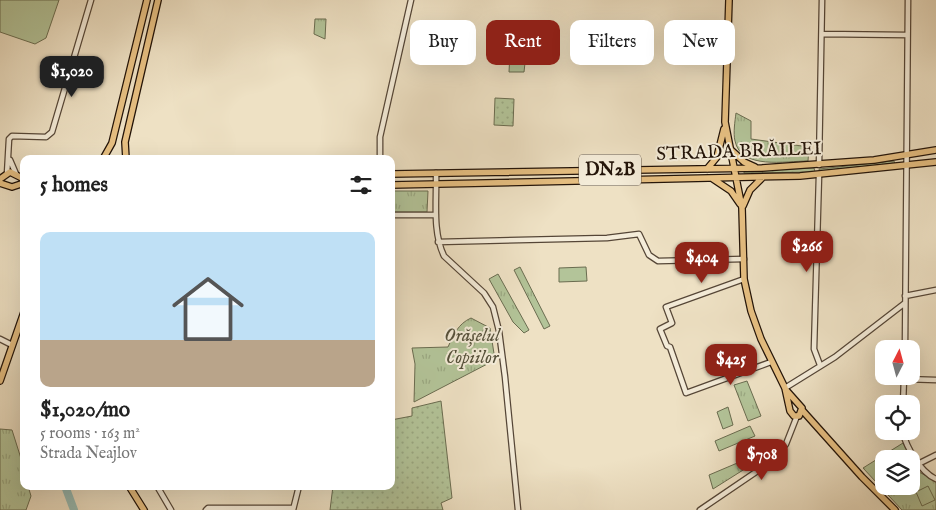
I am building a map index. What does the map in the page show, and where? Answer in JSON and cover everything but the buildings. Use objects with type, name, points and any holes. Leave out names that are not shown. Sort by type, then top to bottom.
[{"type":"main road","points":[[105,155],[112,143],[147,0]]},
{"type":"main road","points":[[126,155],[125,142],[158,0]]},
{"type":"main road","points":[[729,0],[725,122],[728,146],[742,208],[744,279],[751,311],[771,362],[796,410],[812,421],[893,509]]},
{"type":"main road","points":[[707,169],[717,157],[725,122]]},
{"type":"main road","points":[[728,146],[744,162],[762,168]]},
{"type":"main road","name":"STRADA BRĂILEI","points":[[395,174],[762,168],[819,165],[936,150]]},
{"type":"main road","name":"STRADA BRĂILEI","points":[[395,185],[819,175],[936,162]]},
{"type":"main road","points":[[4,177],[20,179],[12,187],[3,184],[4,177]]},
{"type":"main road","points":[[742,208],[750,190],[763,177]]},
{"type":"main road","points":[[713,178],[731,191],[742,208]]},
{"type":"main road","points":[[0,381],[20,323]]},
{"type":"main road","points":[[132,490],[144,510]]},
{"type":"street","points":[[4,177],[9,159],[9,139],[12,136],[46,137],[52,132],[91,0]]},
{"type":"street","points":[[380,155],[380,137],[411,0]]},
{"type":"street","points":[[819,165],[822,0]]},
{"type":"street","points":[[905,340],[908,0]]},
{"type":"street","points":[[822,34],[907,36]]},
{"type":"street","points":[[9,159],[20,179]]},
{"type":"street","points":[[436,173],[438,242],[444,256],[484,294],[493,307],[499,331],[518,510]]},
{"type":"street","points":[[819,175],[814,349],[820,365]]},
{"type":"street","points":[[395,215],[436,215]]},
{"type":"street","points":[[438,242],[608,238],[639,234],[649,255],[658,261],[744,259]]},
{"type":"street","points":[[744,279],[666,307],[672,323],[660,328],[667,346],[670,347],[686,393],[771,362]]},
{"type":"street","points":[[906,296],[936,290]]},
{"type":"street","points":[[786,389],[820,365],[835,357],[905,303]]},
{"type":"street","points":[[894,310],[905,317]]},
{"type":"street","points":[[0,339],[12,345]]},
{"type":"street","points":[[920,379],[936,380]]},
{"type":"street","points":[[700,510],[768,465],[786,444],[796,410]]},
{"type":"street","points":[[920,463],[936,455]]},
{"type":"street","points":[[920,466],[936,479]]},
{"type":"street","points":[[159,490],[171,510]]},
{"type":"street","points":[[206,510],[208,508],[293,509],[297,490]]},
{"type":"green space","points":[[0,0],[59,0],[46,38],[35,44],[0,32]]},
{"type":"green space","points":[[315,19],[326,19],[325,39],[314,34]]},
{"type":"green space","points":[[509,65],[525,65],[524,72],[509,72]]},
{"type":"green space","points":[[495,98],[514,99],[513,126],[494,125]]},
{"type":"green space","points":[[736,113],[751,121],[751,139],[809,147],[808,161],[766,162],[746,156],[739,150],[735,141]]},
{"type":"green space","points":[[894,161],[895,164],[820,173],[819,169]]},
{"type":"green space","points":[[814,168],[815,172],[744,173],[744,171]]},
{"type":"green space","points":[[395,191],[428,191],[427,212],[395,212]]},
{"type":"green space","points":[[520,267],[550,326],[544,329],[514,270]]},
{"type":"green space","points":[[586,267],[587,281],[559,282],[559,268]]},
{"type":"green space","points":[[498,274],[529,330],[524,333],[513,322],[489,279]]},
{"type":"green space","name":"Orășelul Copiilor","points":[[471,318],[490,328],[495,360],[414,402],[415,364],[412,348],[448,347],[460,326]]},
{"type":"green space","points":[[747,381],[761,416],[748,421],[734,385]]},
{"type":"green space","points":[[441,401],[452,498],[441,503],[443,510],[330,510],[332,490],[395,490],[395,419],[412,416],[412,408]]},
{"type":"green space","points":[[728,407],[733,425],[723,429],[717,412]]},
{"type":"green space","points":[[750,426],[755,436],[719,451],[715,441]]},
{"type":"green space","points":[[0,429],[12,430],[20,455],[20,490],[29,490],[31,496],[26,510],[0,510]]},
{"type":"green space","points":[[903,443],[907,450],[892,450]]},
{"type":"green space","points":[[768,450],[759,460],[713,489],[709,475]]},
{"type":"green space","points":[[875,460],[875,481],[863,468]]},
{"type":"green space","points":[[920,473],[936,481],[936,510],[902,510],[888,495],[920,495]]},
{"type":"green space","points":[[928,486],[935,500],[922,506],[917,495],[920,495],[920,490]]},
{"type":"waterway","points":[[66,490],[74,510]]}]
